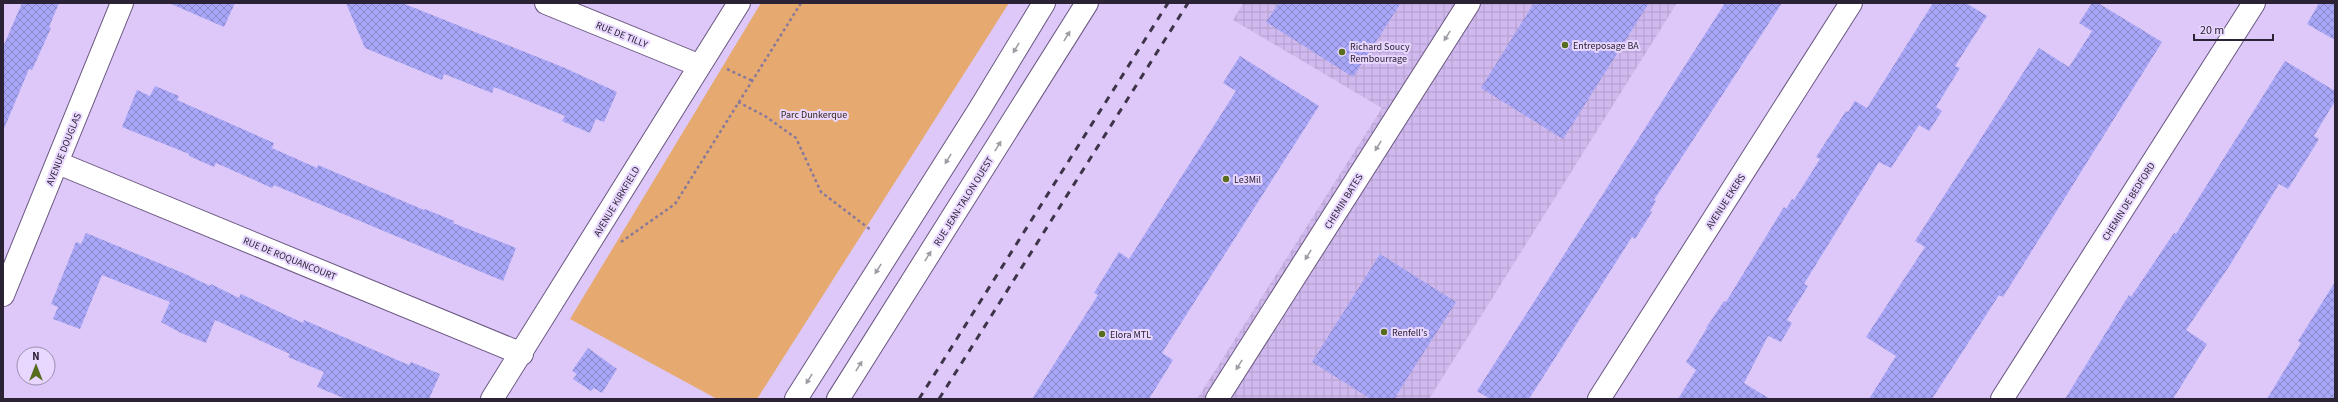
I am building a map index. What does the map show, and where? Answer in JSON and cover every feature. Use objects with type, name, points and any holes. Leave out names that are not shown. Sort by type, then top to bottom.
[{"type":"street","name":"AVENUE DOUGLAS","points":[[3,295],[122,3]]},
{"type":"street","name":"RUE DE TILLY","points":[[546,3],[698,65]]},
{"type":"street","name":"AVENUE KIRKFIELD","points":[[492,399],[522,354],[698,65],[739,3]]},
{"type":"street","points":[[796,399],[979,110],[1044,3]]},
{"type":"street","name":"RUE JEAN-TALON OUEST","points":[[838,399],[1087,3]]},
{"type":"street","name":"CHEMIN BATES","points":[[1217,399],[1469,3]]},
{"type":"street","name":"AVENUE EKERS","points":[[1599,399],[1851,3]]},
{"type":"street","name":"CHEMIN DE BEDFORD","points":[[2002,399],[2254,3]]},
{"type":"street","name":"RUE DE ROQUANCOURT","points":[[58,163],[522,354]]},
{"type":"path","points":[[617,243],[629,238],[675,204],[801,3]]},
{"type":"path","points":[[721,67],[753,81]]},
{"type":"path","points":[[738,102],[765,116],[796,138],[821,192],[871,230]]},
{"type":"shaded area","points":[[1243,3],[1677,3],[1429,399],[1197,399],[1382,108],[1233,20]]},
{"type":"green space","name":"Parc Dunkerque","points":[[761,3],[1009,3],[757,399],[717,399],[570,319]]},
{"type":"building","points":[[22,3],[59,3],[49,27],[51,28],[32,70],[29,69],[3,131],[3,47]]},
{"type":"building","points":[[169,3],[235,3],[224,27]]},
{"type":"building","points":[[346,3],[402,3],[565,68],[617,92],[604,122],[596,119],[590,133],[562,121],[565,116],[494,87],[492,93],[444,74],[442,80],[365,48]]},
{"type":"building","name":"Richard Soucy Rembourrage","points":[[1279,3],[1401,3],[1353,77],[1266,22]]},
{"type":"building","name":"Entreposage BA","points":[[1534,3],[1649,3],[1563,139],[1481,88]]},
{"type":"building","points":[[1725,3],[1782,3],[1654,200],[1656,201],[1650,211],[1652,212],[1635,239],[1632,237],[1529,399],[1490,399],[1477,391]]},
{"type":"building","points":[[1933,3],[1966,3],[1987,16],[1955,66],[1960,68],[1936,107],[1942,111],[1929,131],[1919,125],[1891,168],[1879,162],[1804,284],[1808,286],[1787,320],[1792,323],[1781,342],[1768,336],[1744,383],[1770,399],[1678,399],[1696,370],[1686,362],[1724,301],[1726,302],[1784,207],[1786,209],[1792,199],[1794,200],[1820,159],[1816,157],[1846,111],[1848,112],[1855,101],[1867,108]]},
{"type":"building","points":[[2092,3],[2098,3],[2162,42],[2003,297],[1999,295],[1932,399],[1869,399],[1896,356],[1866,337],[1925,247],[1915,241],[2039,48],[2069,67],[2092,31],[2079,23]]},
{"type":"building","points":[[2319,3],[2335,3],[2335,40],[2307,24]]},
{"type":"building","name":"Le3Mil","points":[[1240,56],[1319,106],[1162,353],[1173,360],[1149,399],[1032,399],[1098,295],[1094,293],[1119,252],[1129,259],[1236,91],[1223,83]]},
{"type":"building","points":[[2285,61],[2335,91],[2335,101],[2314,136],[2319,139],[2288,189],[2279,184],[2230,265],[2186,330],[2207,344],[2173,399],[2065,399],[2129,295],[2131,297],[2174,233],[2176,234]]},
{"type":"building","points":[[155,86],[179,96],[177,100],[274,143],[272,148],[317,168],[318,165],[424,210],[425,209],[454,221],[453,223],[516,248],[503,281],[274,185],[272,188],[216,163],[214,167],[189,156],[189,154],[122,127],[137,90],[150,96]]},
{"type":"building","points":[[86,233],[183,273],[210,286],[211,284],[239,298],[241,294],[303,323],[304,320],[409,365],[411,362],[440,374],[429,399],[346,399],[317,387],[324,372],[288,357],[290,354],[215,320],[206,343],[181,333],[161,322],[170,302],[102,275],[80,329],[53,319],[58,307],[51,304],[76,242],[81,244]]},
{"type":"building","name":"Renfell's","points":[[1380,254],[1456,302],[1394,399],[1371,399],[1312,362]]},
{"type":"building","points":[[2335,282],[2335,399],[2267,399],[2301,343],[2298,341]]},
{"type":"building","points":[[588,348],[617,369],[602,393],[594,388],[591,391],[573,379],[577,374],[572,371]]},
{"type":"railway","points":[[919,399],[1168,3]]},
{"type":"railway","points":[[939,399],[1188,3]]},
{"type":"place","name":"Entreposage BA","points":[[1565,45]]},
{"type":"place","name":"Richard Soucy Rembourrage","points":[[1342,52]]},
{"type":"place","name":"Le3Mil","points":[[1226,179]]},
{"type":"place","name":"Renfell's","points":[[1384,332]]},
{"type":"place","name":"Elora MTL","points":[[1102,334]]}]
